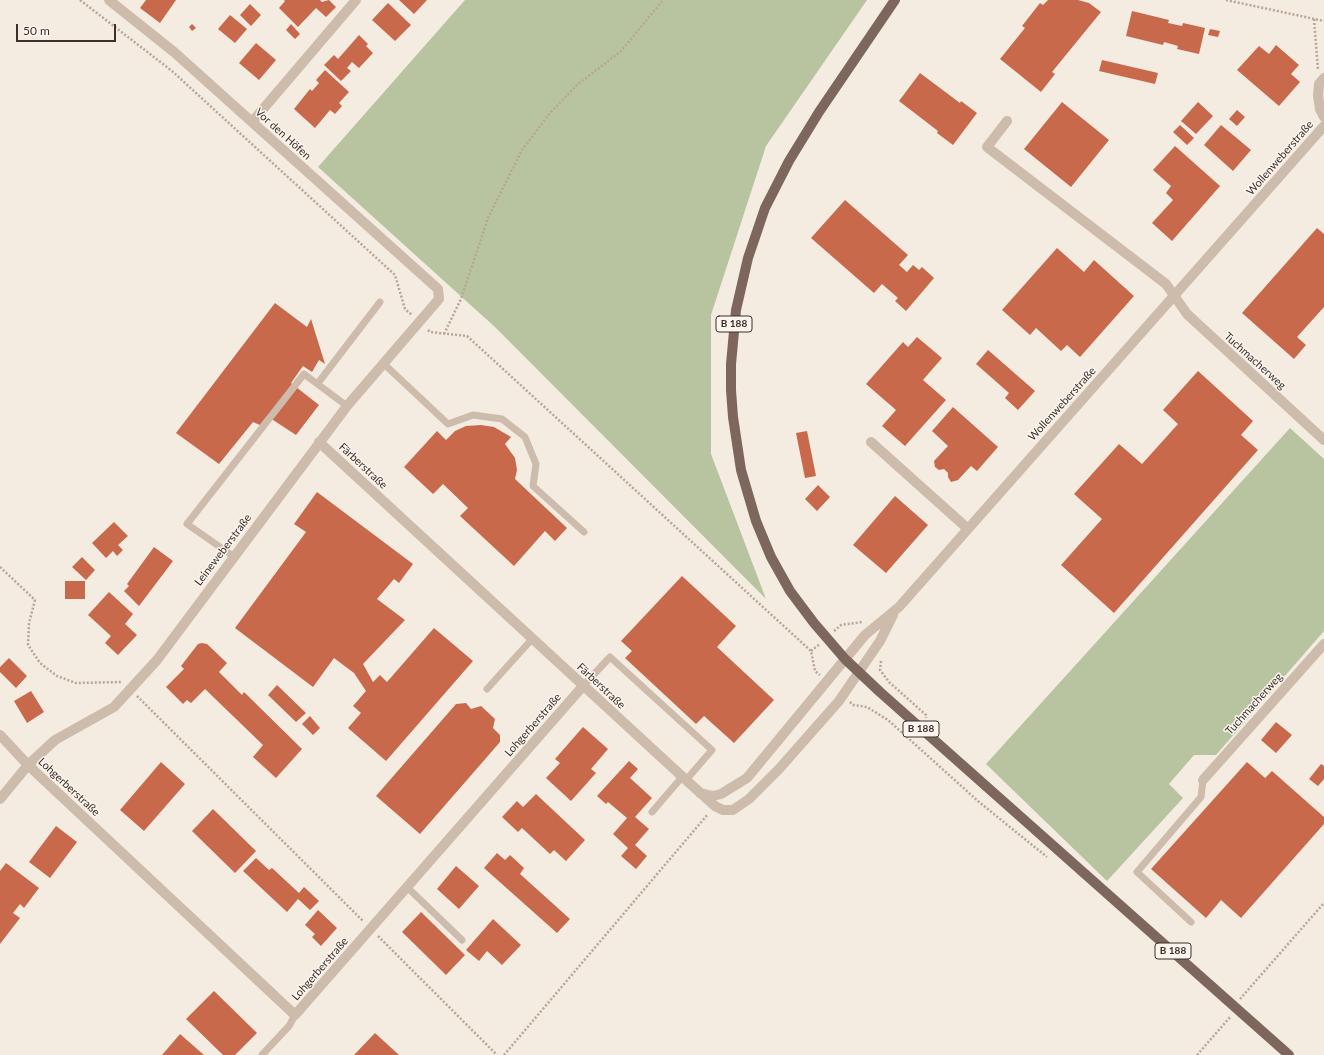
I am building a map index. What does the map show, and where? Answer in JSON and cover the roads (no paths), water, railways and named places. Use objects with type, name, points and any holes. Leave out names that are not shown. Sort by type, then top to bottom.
[{"type":"main road","name":"B 188","points":[[896,0],[819,112],[777,184],[758,227],[748,258],[736,310],[731,364],[733,417],[741,470],[756,521],[771,557],[790,591],[814,623],[845,659],[1289,1055]]},
{"type":"street","name":"Vor den Höfen","points":[[108,0],[174,52],[438,289]]},
{"type":"street","points":[[252,122],[356,0]]},
{"type":"street","name":"Wollenweberstraße","points":[[1321,81],[1320,109],[1324,117]]},
{"type":"street","points":[[1007,121],[987,147],[1166,284],[1174,296]]},
{"type":"street","name":"Wollenweberstraße","points":[[700,793],[713,796],[721,794],[747,778],[865,634],[895,611],[1324,126]]},
{"type":"street","name":"Leineweberstraße","points":[[0,799],[28,765],[55,740],[114,707],[157,660],[233,556],[347,406],[439,299],[438,289]]},
{"type":"street","name":"Tuchmacherweg","points":[[1174,296],[1187,314],[1324,440]]},
{"type":"street","name":"Färberstraße","points":[[320,442],[684,779],[715,806],[723,810],[733,810],[749,799],[839,701],[859,672]]},
{"type":"street","points":[[871,442],[968,528]]},
{"type":"street","name":"Wollenweberstraße","points":[[859,672],[880,642],[895,611]]},
{"type":"street","name":"Tuchmacherweg","points":[[1203,780],[1324,644]]},
{"type":"street","name":"Lohgerberstraße","points":[[0,735],[28,765],[296,1016],[583,686]]},
{"type":"lane","points":[[318,383],[380,302]]},
{"type":"lane","points":[[383,363],[448,424],[473,415],[502,419],[525,437],[536,464],[533,486],[584,532]]},
{"type":"lane","points":[[233,556],[187,524],[304,374],[347,406]]},
{"type":"lane","points":[[487,689],[532,639]]},
{"type":"lane","points":[[583,686],[610,657],[712,750],[652,812]]},
{"type":"lane","points":[[1191,922],[1137,872],[1201,797],[1203,780]]},
{"type":"lane","points":[[408,888],[462,940]]},
{"type":"lane","points":[[262,1055],[289,1026],[296,1016]]}]
